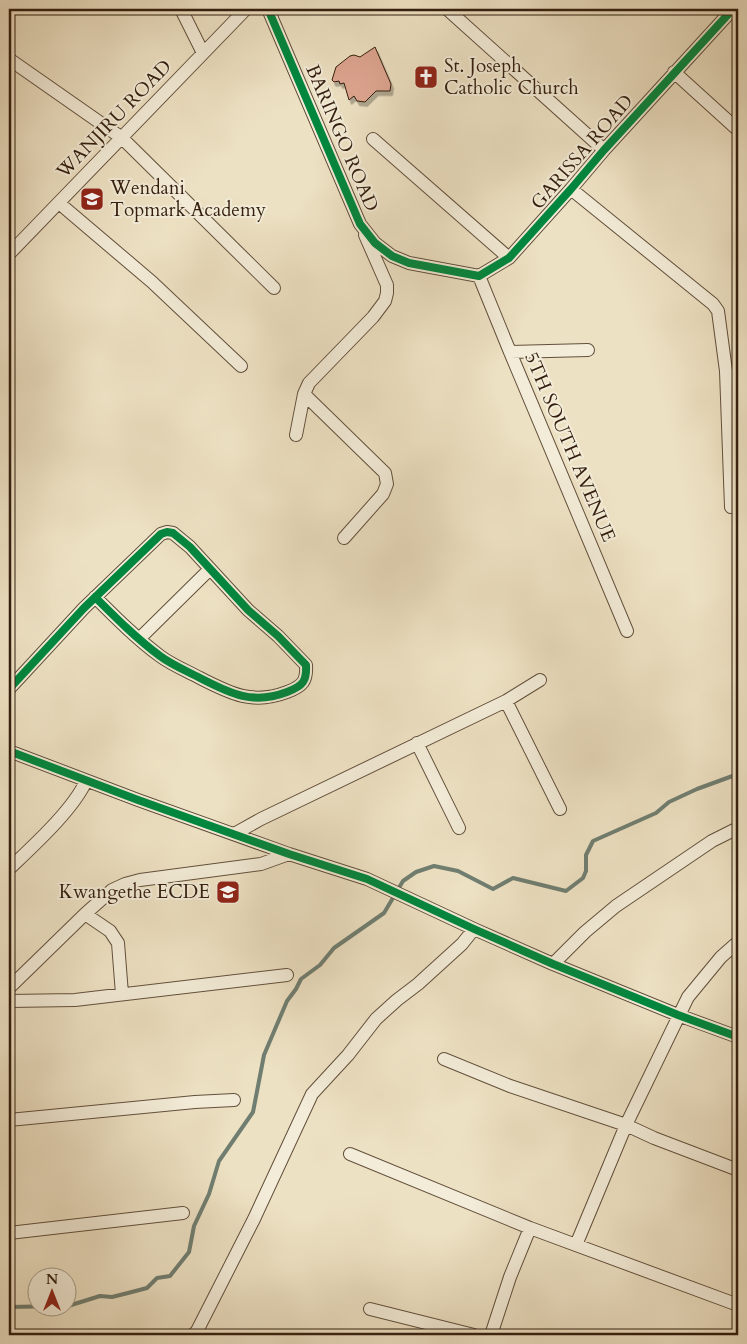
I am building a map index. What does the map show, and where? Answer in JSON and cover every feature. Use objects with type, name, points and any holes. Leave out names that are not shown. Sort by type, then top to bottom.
[{"type":"street","points":[[181,9],[203,54]]},
{"type":"street","name":"WANJIRU ROAD","points":[[9,254],[246,9]]},
{"type":"street","name":"BARINGO ROAD","points":[[268,9],[360,224],[375,243],[392,256],[409,263],[479,276]]},
{"type":"street","points":[[447,9],[604,150]]},
{"type":"street","name":"GARISSA ROAD","points":[[479,276],[509,258],[674,72],[733,9]]},
{"type":"street","points":[[9,59],[122,138],[274,288]]},
{"type":"street","points":[[674,72],[738,130]]},
{"type":"street","points":[[373,139],[509,258]]},
{"type":"street","points":[[571,189],[713,304],[718,312],[732,372],[731,507]]},
{"type":"street","points":[[60,203],[152,282],[241,366]]},
{"type":"street","points":[[296,435],[304,394],[309,383],[374,318],[385,302],[388,293],[387,285],[360,224]]},
{"type":"street","name":"5TH SOUTH AVENUE","points":[[479,276],[627,631]]},
{"type":"street","points":[[510,352],[588,350]]},
{"type":"street","points":[[304,394],[384,473],[387,484],[383,494],[344,538]]},
{"type":"street","points":[[9,689],[95,597],[161,534],[167,532],[173,533],[190,547],[248,610],[306,664],[307,676],[303,684],[276,696],[254,698],[238,696],[161,658],[95,597]]},
{"type":"street","points":[[139,639],[210,568]]},
{"type":"street","points":[[234,834],[261,819],[506,701],[540,680]]},
{"type":"street","points":[[506,701],[560,809]]},
{"type":"street","points":[[417,743],[459,828]]},
{"type":"street","points":[[9,751],[86,781],[289,854],[367,878],[553,964],[678,1016],[738,1037]]},
{"type":"street","points":[[9,868],[71,805],[82,792],[86,781]]},
{"type":"street","points":[[553,964],[585,932],[616,906],[712,841],[738,828]]},
{"type":"street","points":[[9,988],[84,914],[112,890],[140,880],[261,864],[289,854]]},
{"type":"street","points":[[84,914],[110,930],[118,943],[122,994]]},
{"type":"street","points":[[193,1335],[254,1219],[312,1094],[348,1056],[376,1019],[462,944],[474,929]]},
{"type":"street","points":[[576,1245],[626,1125],[688,997],[721,957],[738,942]]},
{"type":"street","points":[[9,1001],[75,1000],[287,975]]},
{"type":"street","points":[[444,1059],[510,1086],[626,1125],[654,1138],[738,1170]]},
{"type":"street","points":[[9,1120],[234,1100]]},
{"type":"street","points":[[350,1154],[530,1228],[738,1305]]},
{"type":"street","points":[[9,1233],[183,1213]]},
{"type":"street","points":[[491,1335],[510,1277],[530,1228]]},
{"type":"street","points":[[370,1309],[474,1335]]},
{"type":"building","points":[[375,47],[391,84],[390,91],[376,91],[365,102],[357,101],[354,96],[349,100],[344,83],[340,84],[339,81],[334,82],[332,80],[336,67],[350,56],[360,57]]},
{"type":"waterway","points":[[78,1303],[100,1296],[112,1297],[147,1288],[157,1278],[170,1276],[189,1252],[194,1226],[209,1194],[219,1161],[253,1112],[264,1055],[287,1001],[301,979],[320,965],[334,948],[384,913],[403,881],[416,872],[434,866],[458,871],[493,889],[513,878],[566,891],[583,878],[586,871],[586,855],[593,841],[656,813],[669,802],[697,789],[738,774]]},
{"type":"waterway","points":[[9,1307],[28,1307]]},
{"type":"cycle path","points":[[268,9],[360,224],[375,243],[392,256],[409,263],[479,276],[509,258],[604,150],[733,9]]},
{"type":"cycle path","points":[[9,689],[84,608],[161,534],[167,532],[173,533],[190,547],[248,610],[278,636],[306,665],[305,679],[297,688],[275,696],[253,698],[232,693],[165,659],[135,635],[111,613],[103,605],[95,597]]},
{"type":"cycle path","points":[[9,751],[289,854],[367,879],[553,964],[678,1015],[738,1037]]},
{"type":"place","name":"St. Joseph Catholic Church","points":[[426,77]]},
{"type":"place","name":"Wendani Topmark Academy","points":[[92,199]]},
{"type":"place","name":"Kwangethe ECDE","points":[[228,892]]}]
